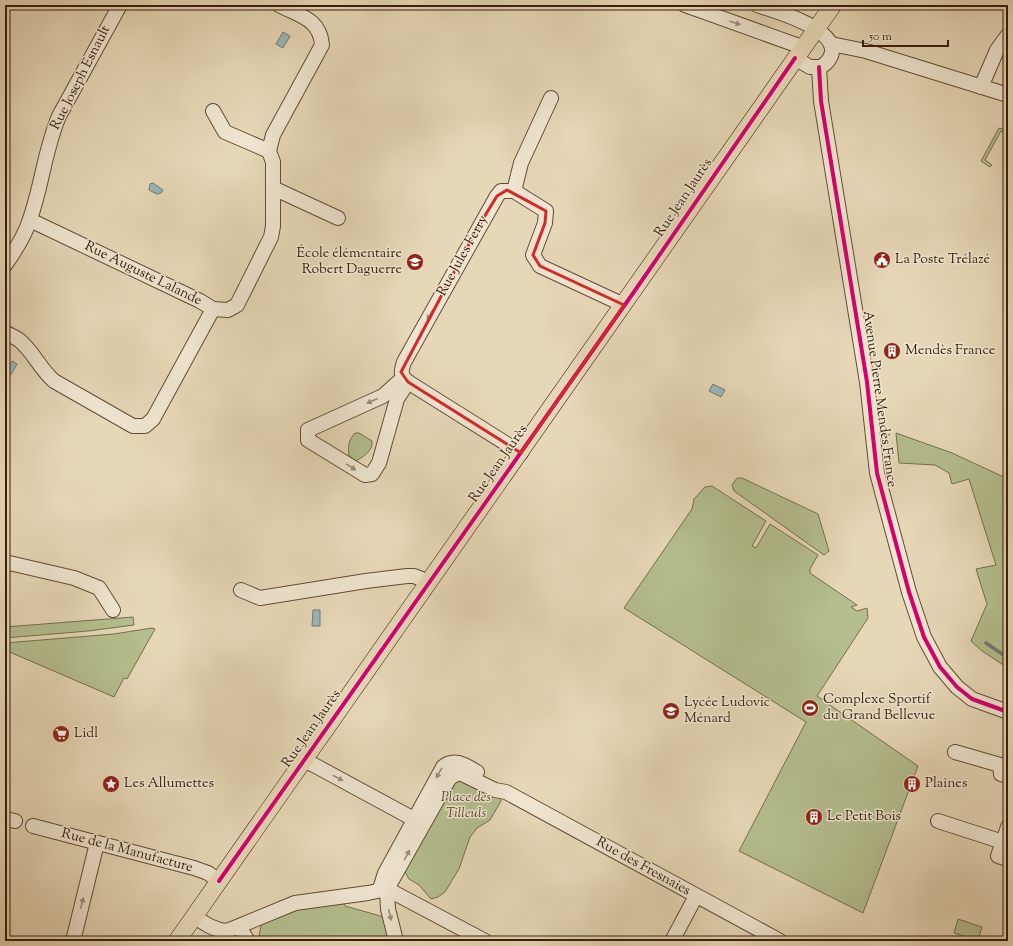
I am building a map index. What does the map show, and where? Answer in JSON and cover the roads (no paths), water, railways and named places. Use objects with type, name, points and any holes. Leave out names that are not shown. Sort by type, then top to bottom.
[{"type":"main road","name":"Rue Jean Jaurès","points":[[177,941],[833,5]]},
{"type":"street","name":"Rue Joseph Esnault","points":[[5,265],[17,247],[30,220],[53,130],[120,5]]},
{"type":"street","points":[[213,309],[228,310],[237,305],[271,237],[273,226],[273,188],[272,162],[269,151],[273,135],[322,45],[321,34],[316,25],[280,5]]},
{"type":"street","points":[[693,6],[799,52],[808,66],[819,67],[829,60],[832,51],[831,44],[827,38],[802,21],[756,5]]},
{"type":"street","points":[[981,87],[997,50],[1008,35]]},
{"type":"street","points":[[831,44],[866,51],[1008,95]]},
{"type":"street","name":"Avenue Pierre Mendès France","points":[[819,67],[821,101],[869,394],[877,473],[909,592],[924,636],[940,667],[957,687],[972,699],[1008,712]]},
{"type":"street","points":[[551,98],[520,163],[514,191],[546,211],[545,223],[533,255],[540,266],[624,305]]},
{"type":"street","points":[[213,111],[226,132],[269,151]]},
{"type":"street","points":[[273,188],[338,218]]},
{"type":"street","name":"Rue Jules Ferry","points":[[405,380],[401,372],[404,362],[497,196],[502,191],[514,191]]},
{"type":"street","name":"Rue Auguste Lalande","points":[[5,332],[19,340],[34,357],[43,372],[54,381],[133,426],[145,426],[153,419],[213,309],[200,301],[30,220]]},
{"type":"street","points":[[405,380],[397,399],[379,462],[372,474],[365,476],[308,440],[308,430],[383,396],[405,380]]},
{"type":"street","points":[[405,380],[520,453]]},
{"type":"street","points":[[5,562],[74,578],[99,588],[113,610]]},
{"type":"street","points":[[241,590],[260,598],[366,580],[407,576],[421,578],[429,582]]},
{"type":"street","points":[[955,752],[1000,765],[1001,774],[1008,776]]},
{"type":"street","points":[[303,761],[314,765],[419,822],[385,874],[384,889],[396,941]]},
{"type":"street","name":"Rue des Fresnaies","points":[[419,822],[441,770],[449,762],[463,764],[498,784],[506,792],[774,940]]},
{"type":"street","points":[[938,821],[1003,842]]},
{"type":"street","name":"Rue de la Manufacture","points":[[33,826],[194,868],[208,873],[219,881]]},
{"type":"street","points":[[1008,827],[998,856],[1008,859]]},
{"type":"street","points":[[72,941],[97,843]]},
{"type":"street","points":[[194,916],[218,930],[227,931],[295,903],[368,893],[384,889],[485,941]]},
{"type":"street","points":[[672,941],[696,896]]},
{"type":"street","points":[[239,927],[248,941]]},
{"type":"water","points":[[283,32],[290,36],[283,48],[276,44]]},
{"type":"water","points":[[153,183],[163,190],[161,193],[157,194],[149,190],[150,184]]},
{"type":"water","points":[[12,361],[17,364],[11,375],[6,372]]},
{"type":"water","points":[[713,384],[725,390],[721,397],[709,391]]},
{"type":"water","points":[[313,610],[320,610],[320,626],[312,626]]},
{"type":"waterway","points":[[986,643],[1008,658]]},
{"type":"place","name":"La Poste Trélazé","points":[[882,260]]},
{"type":"place","name":"École élémentaire Robert Daguerre","points":[[415,262]]},
{"type":"place","name":"Mendès France","points":[[892,351]]},
{"type":"place","name":"Complexe Sportif du Grand Bellevue","points":[[810,708]]},
{"type":"place","name":"Lycée Ludovic Ménard","points":[[671,711]]},
{"type":"place","name":"Lidl","points":[[61,734]]},
{"type":"place","name":"Les Allumettes","points":[[111,784]]},
{"type":"place","name":"Plaines","points":[[912,784]]},
{"type":"place","name":"Le Petit Bois","points":[[814,817]]},
{"type":"park label","name":"Place des Tilleuls","points":[[466,806]]}]
